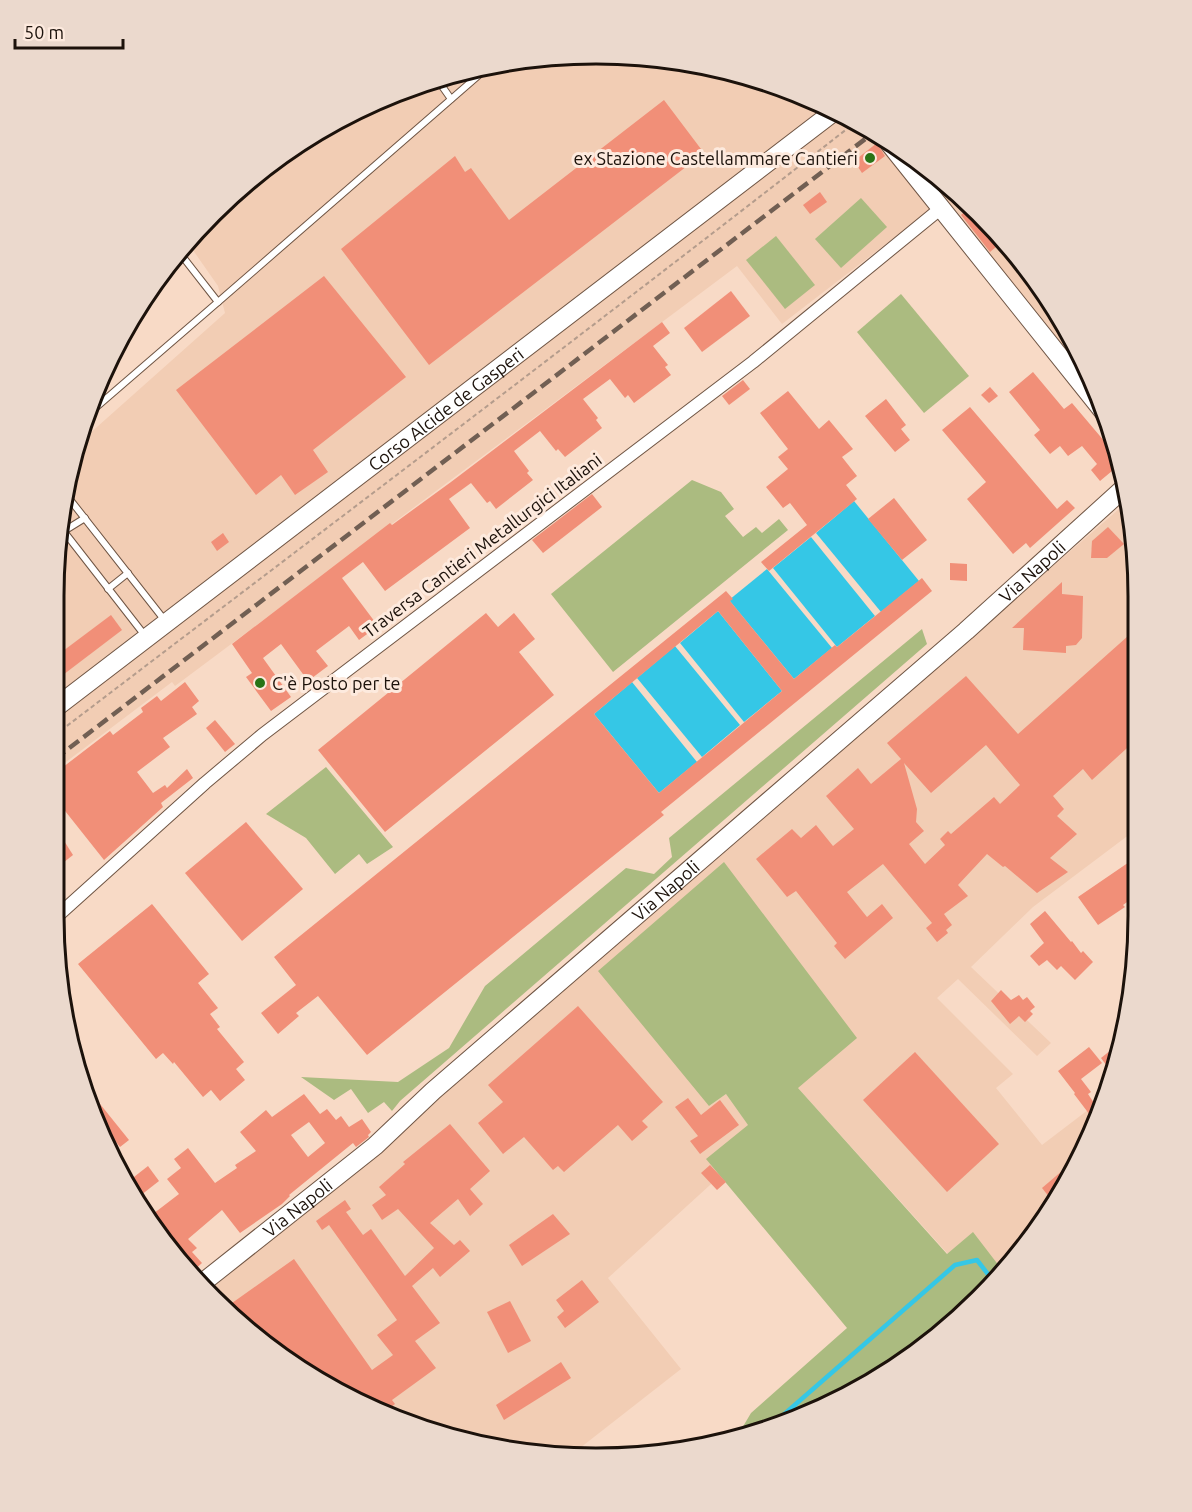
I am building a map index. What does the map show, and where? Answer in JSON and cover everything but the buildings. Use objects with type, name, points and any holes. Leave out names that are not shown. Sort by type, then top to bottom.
[{"type":"street","name":"Corso Alcide de Gasperi","points":[[64,701],[827,117]]},
{"type":"street","points":[[905,164],[1086,391]]},
{"type":"street","name":"Traversa Cantieri Metallurgici Italiani","points":[[64,910],[262,735],[753,362],[940,209]]},
{"type":"street","name":"Via Napoli","points":[[208,1279],[375,1146],[433,1091],[966,631],[1117,494]]},
{"type":"lane","points":[[101,403],[474,79]]},
{"type":"lane","points":[[443,88],[451,99]]},
{"type":"lane","points":[[185,259],[218,302]]},
{"type":"lane","points":[[73,503],[167,622]]},
{"type":"lane","points":[[69,527],[85,518]]},
{"type":"lane","points":[[68,537],[146,638]]},
{"type":"lane","points":[[108,589],[128,573]]},
{"type":"path","points":[[64,728],[608,315],[848,128]]},
{"type":"shaded area","points":[[596,64],[631,66],[700,75],[767,93],[831,119],[891,154],[946,196],[996,246],[1038,301],[1069,353],[943,200],[782,324],[737,266],[175,686],[172,682],[64,763],[66,561],[75,492],[91,433],[225,313],[218,286],[193,250],[196,246],[220,220],[272,174],[330,136],[361,119],[425,93],[492,75],[561,66]]},
{"type":"shaded area","points":[[1120,508],[1128,596],[1128,836],[1033,907],[971,967],[1051,1043],[1037,1056],[958,979],[937,998],[1013,1074],[996,1088],[1042,1145],[1091,1107],[1073,1151],[1056,1182],[1018,1240],[998,1264],[973,1233],[948,1254],[798,1088],[724,863],[709,1106],[726,1094],[749,1126],[707,1159],[721,1175],[608,1278],[681,1369],[581,1447],[527,1443],[458,1429],[425,1419],[361,1393],[330,1376],[272,1338],[214,1286],[393,1141],[434,1102]]},
{"type":"green space","points":[[861,198],[887,227],[841,268],[815,239]]},
{"type":"green space","points":[[776,236],[815,285],[785,309],[746,260]]},
{"type":"green space","points":[[901,294],[969,376],[924,413],[857,332]]},
{"type":"green space","points":[[692,480],[721,492],[734,509],[725,516],[743,537],[756,527],[762,533],[779,519],[788,530],[613,672],[551,594]]},
{"type":"green space","points":[[922,629],[927,644],[400,1101],[392,1111],[384,1102],[368,1113],[351,1089],[334,1100],[301,1077],[398,1082],[449,1048],[485,986],[626,868],[654,874],[672,857],[669,838]]},
{"type":"green space","points":[[326,767],[393,847],[367,864],[359,854],[335,874],[306,838],[266,814]]},
{"type":"green space","points":[[724,862],[857,1038],[798,1088],[947,1254],[973,1232],[998,1264],[946,1316],[891,1358],[831,1393],[743,1426],[751,1413],[847,1328],[706,1159],[748,1125],[726,1094],[709,1106],[598,971]]},
{"type":"water","points":[[854,501],[919,581],[881,612],[816,533]]},
{"type":"water","points":[[811,537],[875,616],[837,647],[773,568]]},
{"type":"water","points":[[767,569],[832,648],[794,679],[729,600]]},
{"type":"water","points":[[718,611],[782,691],[744,722],[680,643]]},
{"type":"water","points":[[675,646],[740,725],[702,757],[637,678]]},
{"type":"water","points":[[632,682],[697,762],[659,793],[594,714]]},
{"type":"waterway","points":[[788,1411],[955,1265],[977,1260],[988,1274]]},
{"type":"railway","points":[[64,752],[866,138]]},
{"type":"place","name":"ex Stazione Castellammare Cantieri","points":[[870,158]]},
{"type":"place","name":"C'è Posto per te","points":[[260,683]]}]
